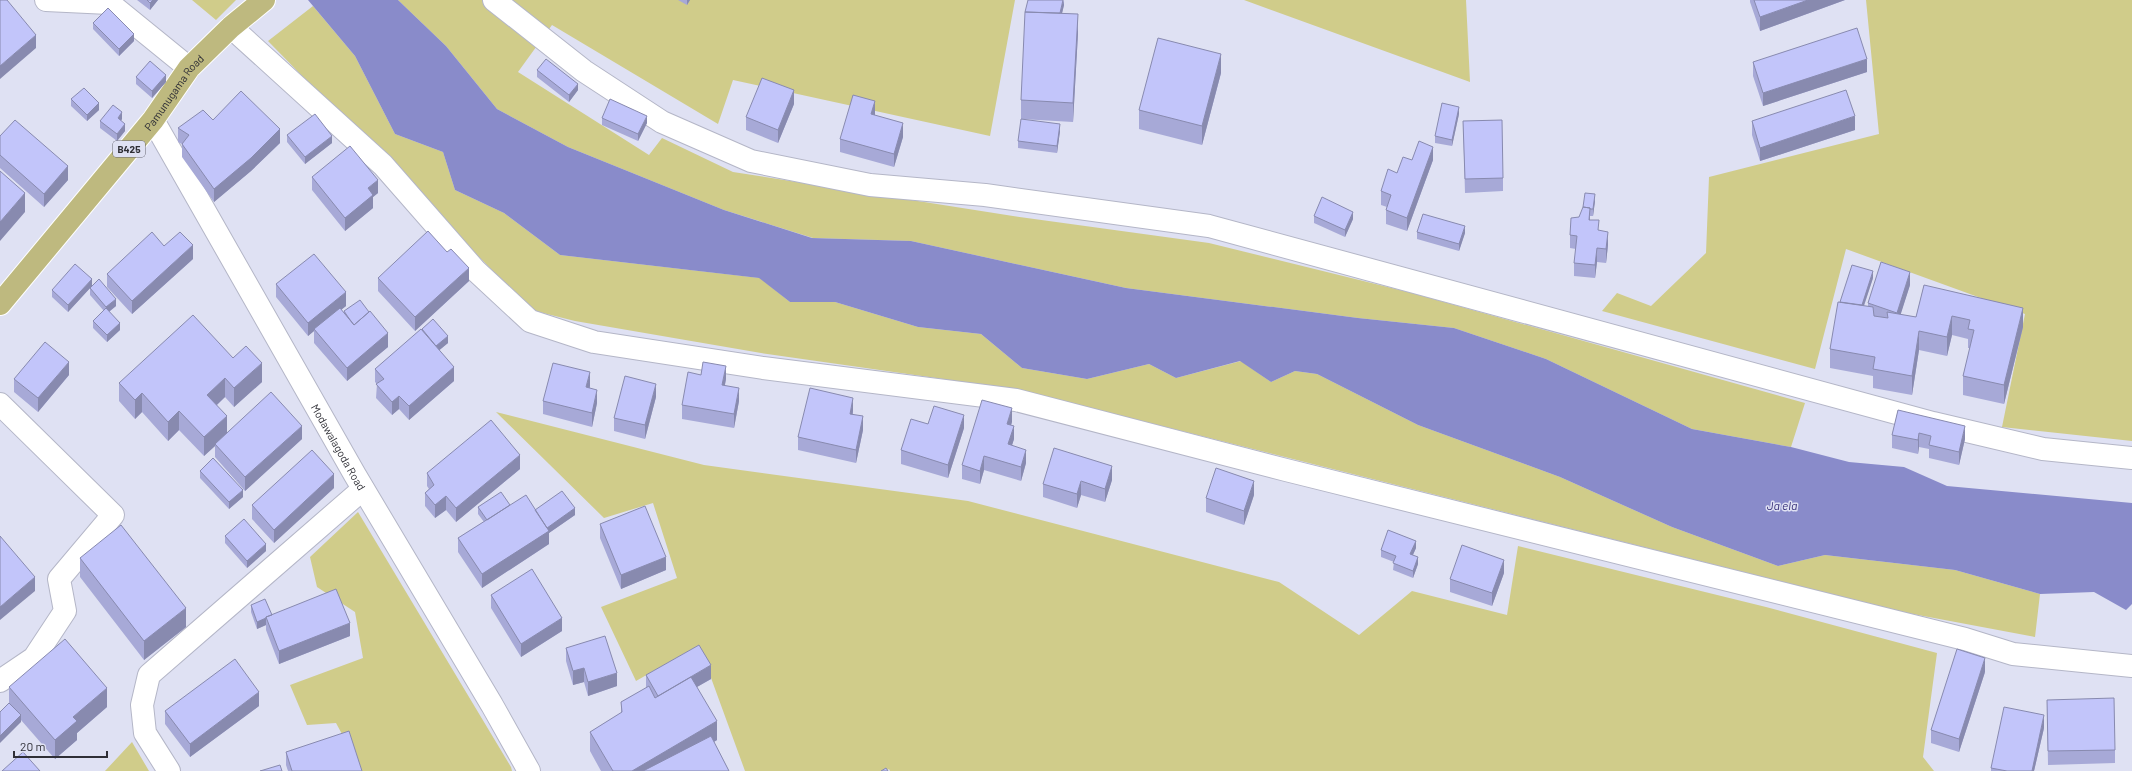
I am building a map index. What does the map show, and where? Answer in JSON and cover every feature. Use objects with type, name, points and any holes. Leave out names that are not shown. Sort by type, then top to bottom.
[{"type":"main road","name":"Pamunugama Road","points":[[0,304],[153,120],[189,68],[231,27],[264,0]]},
{"type":"street","points":[[46,0],[109,3],[189,68]]},
{"type":"street","points":[[494,0],[584,71],[662,122],[752,161],[870,185],[985,195],[1209,226],[1933,423],[2044,449],[2132,458]]},
{"type":"street","points":[[231,27],[382,165],[475,270],[530,321],[594,342],[771,369],[1016,400],[1286,470],[1966,639],[2013,654],[2132,666]]},
{"type":"street","name":"Modawalagoda Road","points":[[153,120],[363,489],[529,771]]},
{"type":"street","points":[[0,404],[113,515],[59,579],[65,611],[34,658],[0,681]]},
{"type":"street","points":[[169,771],[145,733],[142,705],[149,675],[363,489]]},
{"type":"shaded area","points":[[192,0],[236,0],[216,20]]},
{"type":"shaded area","points":[[398,0],[1015,0],[990,136],[733,80],[718,124],[552,25],[518,72],[649,155],[662,138],[733,172],[1013,216],[1209,243],[1412,293],[1805,403],[1791,447],[1692,429],[1546,359],[1454,328],[1358,318],[1126,288],[911,241],[813,238],[724,210],[568,147],[497,109],[446,46]]},
{"type":"shaded area","points":[[1244,0],[1466,0],[1470,82]]},
{"type":"shaded area","points":[[1866,0],[2132,0],[2132,441],[2002,427],[2025,314],[1846,249],[1815,369],[1602,311],[1617,293],[1651,306],[1706,253],[1709,177],[1879,134]]},
{"type":"shaded area","points":[[313,6],[355,56],[395,134],[443,152],[455,190],[504,213],[560,255],[760,278],[790,302],[835,302],[918,327],[981,334],[1022,368],[1087,379],[1149,364],[1176,378],[1241,361],[1271,382],[1295,371],[1317,374],[1418,425],[1560,477],[1672,527],[1778,566],[1825,555],[1955,570],[2040,594],[2035,637],[1902,612],[1114,414],[943,379],[761,353],[575,321],[531,310],[268,41]]},
{"type":"shaded area","points":[[496,412],[704,465],[968,501],[1279,582],[1359,635],[1412,591],[1507,615],[1518,546],[1766,607],[1937,653],[1923,757],[1934,771],[890,771],[889,769],[886,771],[745,771],[699,645],[636,681],[601,607],[677,578],[653,503],[604,518]]},
{"type":"shaded area","points":[[358,512],[512,771],[362,771],[336,723],[307,725],[290,685],[363,658],[355,612],[317,587],[310,557]]},
{"type":"shaded area","points":[[132,742],[149,771],[105,771]]},
{"type":"water","name":"Ja ela","points":[[308,0],[398,0],[446,46],[497,109],[568,147],[724,210],[812,238],[911,241],[1126,288],[1358,318],[1454,328],[1546,359],[1692,429],[1791,447],[1849,462],[1904,467],[1947,486],[2132,503],[2132,604],[2126,610],[2094,592],[2040,594],[1955,570],[1825,555],[1778,566],[1672,527],[1560,477],[1418,425],[1317,374],[1295,371],[1271,382],[1240,361],[1176,378],[1149,364],[1087,379],[1022,368],[981,334],[918,327],[835,302],[790,302],[759,278],[560,255],[504,213],[455,190],[443,152],[395,134],[355,56]]},
{"type":"building","points":[[0,0],[7,0],[36,35],[0,66]]},
{"type":"building","points":[[1028,0],[1063,0],[1060,13],[1025,12]]},
{"type":"building","points":[[1754,0],[1808,0],[1760,17]]},
{"type":"building","points":[[108,8],[134,34],[119,49],[93,23]]},
{"type":"building","points":[[1025,12],[1078,14],[1073,103],[1021,100]]},
{"type":"building","points":[[1857,28],[1867,59],[1763,93],[1753,62]]},
{"type":"building","points":[[1158,38],[1221,54],[1202,126],[1139,110]]},
{"type":"building","points":[[546,59],[578,84],[569,95],[537,70]]},
{"type":"building","points":[[150,61],[166,75],[152,91],[136,77]]},
{"type":"building","points":[[762,78],[794,90],[778,130],[746,117]]},
{"type":"building","points":[[84,88],[99,103],[87,115],[71,99]]},
{"type":"building","points":[[1846,90],[1855,116],[1760,148],[1752,121]]},
{"type":"building","points":[[241,91],[280,129],[251,158],[214,189],[182,144],[189,135],[178,128],[203,110],[213,120]]},
{"type":"building","points":[[853,95],[875,101],[871,114],[903,123],[894,154],[840,139]]},
{"type":"building","points":[[610,99],[647,116],[638,134],[602,118]]},
{"type":"building","points":[[1442,103],[1459,107],[1452,140],[1435,136]]},
{"type":"building","points":[[113,105],[122,112],[118,118],[125,124],[117,134],[100,121]]},
{"type":"building","points":[[315,114],[332,136],[305,157],[287,135]]},
{"type":"building","points":[[1021,119],[1060,124],[1057,146],[1018,141]]},
{"type":"building","points":[[15,120],[68,166],[44,194],[0,155],[0,136]]},
{"type":"building","points":[[1502,120],[1503,178],[1465,179],[1463,121]]},
{"type":"building","points":[[1419,141],[1433,147],[1407,218],[1386,210],[1391,195],[1381,191],[1388,169],[1397,173],[1403,157],[1412,160]]},
{"type":"building","points":[[350,146],[378,180],[368,188],[373,195],[345,218],[312,177]]},
{"type":"building","points":[[0,171],[25,193],[0,222]]},
{"type":"building","points":[[1585,193],[1595,194],[1593,209],[1583,207]]},
{"type":"building","points":[[1322,197],[1353,212],[1345,230],[1314,216]]},
{"type":"building","points":[[1583,207],[1590,208],[1589,220],[1599,220],[1598,230],[1608,232],[1606,249],[1597,248],[1595,265],[1574,263],[1577,236],[1570,235],[1571,218],[1579,217]]},
{"type":"building","points":[[1423,214],[1465,226],[1459,244],[1417,232]]},
{"type":"building","points":[[428,231],[447,252],[451,249],[469,268],[415,317],[378,278]]},
{"type":"building","points":[[152,232],[164,246],[180,232],[193,245],[132,301],[107,274]]},
{"type":"building","points":[[314,254],[346,292],[308,323],[276,284]]},
{"type":"building","points":[[1881,262],[1910,272],[1897,313],[1868,303]]},
{"type":"building","points":[[75,264],[92,279],[68,305],[52,290]]},
{"type":"building","points":[[1852,265],[1873,271],[1862,305],[1840,302]]},
{"type":"building","points":[[99,279],[116,299],[106,307],[90,288]]},
{"type":"building","points":[[1924,285],[2023,308],[2004,385],[1963,376],[1974,330],[1968,329],[1970,320],[1952,316],[1947,337],[1919,331],[1912,376],[1873,369],[1875,357],[1830,349],[1838,302],[1873,307],[1874,316],[1888,318],[1887,312],[1916,317]]},
{"type":"building","points":[[360,300],[369,312],[354,325],[344,311]]},
{"type":"building","points":[[106,308],[120,323],[107,335],[93,321]]},
{"type":"building","points":[[340,308],[354,325],[370,311],[388,333],[347,368],[314,329]]},
{"type":"building","points":[[193,315],[233,358],[246,346],[262,363],[234,388],[225,378],[207,395],[227,416],[204,437],[179,411],[168,422],[142,393],[135,400],[119,383]]},
{"type":"building","points":[[433,319],[448,336],[436,346],[422,329]]},
{"type":"building","points":[[421,329],[454,367],[409,406],[399,396],[392,402],[376,384],[384,379],[375,369]]},
{"type":"building","points":[[45,342],[69,362],[38,398],[14,379]]},
{"type":"building","points":[[703,362],[726,366],[722,385],[739,388],[734,414],[682,405],[688,372],[701,375]]},
{"type":"building","points":[[553,363],[590,372],[586,387],[597,390],[592,413],[543,401]]},
{"type":"building","points":[[625,376],[656,384],[645,425],[614,418]]},
{"type":"building","points":[[810,388],[853,398],[850,414],[863,416],[856,450],[798,437]]},
{"type":"building","points":[[271,392],[302,426],[245,477],[215,444]]},
{"type":"building","points":[[982,400],[1012,408],[1007,424],[1014,426],[1008,444],[1026,450],[1021,467],[984,456],[980,471],[962,465]]},
{"type":"building","points":[[934,406],[964,415],[948,465],[901,450],[911,419],[928,424]]},
{"type":"building","points":[[1898,410],[1965,426],[1959,452],[1929,445],[1931,436],[1919,433],[1918,440],[1892,435]]},
{"type":"building","points":[[491,420],[520,455],[456,508],[446,496],[435,505],[425,493],[434,485],[427,473]]},
{"type":"building","points":[[1054,448],[1112,466],[1105,489],[1081,481],[1077,494],[1043,484]]},
{"type":"building","points":[[312,450],[334,474],[274,530],[252,505]]},
{"type":"building","points":[[213,458],[243,490],[229,502],[200,471]]},
{"type":"building","points":[[1216,468],[1254,481],[1244,511],[1206,498]]},
{"type":"building","points":[[562,491],[575,508],[547,528],[535,510]]},
{"type":"building","points":[[501,492],[510,505],[487,520],[478,507]]},
{"type":"building","points":[[526,495],[549,531],[482,574],[458,538]]},
{"type":"building","points":[[645,506],[666,557],[621,575],[600,524]]},
{"type":"building","points":[[244,519],[266,544],[247,561],[225,536]]},
{"type":"building","points":[[121,525],[186,608],[144,641],[80,558]]},
{"type":"building","points":[[1388,530],[1416,541],[1410,554],[1418,557],[1413,571],[1393,563],[1396,556],[1381,550]]},
{"type":"building","points":[[0,536],[35,577],[0,607]]},
{"type":"building","points":[[1462,545],[1504,560],[1492,593],[1450,579]]},
{"type":"building","points":[[532,569],[562,618],[521,644],[491,595]]},
{"type":"building","points":[[336,589],[350,623],[279,651],[266,617]]},
{"type":"building","points":[[265,599],[272,615],[257,622],[251,605]]},
{"type":"building","points":[[605,636],[617,673],[588,682],[584,668],[573,671],[566,648]]},
{"type":"building","points":[[65,639],[107,688],[73,717],[77,721],[55,740],[9,687]]},
{"type":"building","points":[[699,645],[711,665],[658,696],[646,675]]},
{"type":"building","points":[[1957,649],[1985,658],[1959,739],[1931,730]]},
{"type":"building","points":[[235,659],[259,692],[190,744],[165,711]]},
{"type":"building","points":[[691,677],[717,721],[632,771],[613,771],[590,732],[622,712],[621,702],[649,686],[655,698]]},
{"type":"building","points":[[2114,698],[2115,750],[2048,751],[2047,700]]},
{"type":"building","points":[[9,703],[21,715],[0,736],[0,712]]},
{"type":"building","points":[[2004,707],[2044,715],[2032,771],[2007,771],[1991,768]]},
{"type":"building","points":[[349,731],[362,771],[292,771],[286,752]]},
{"type":"building","points":[[711,736],[729,771],[643,771]]},
{"type":"building","points":[[23,752],[40,771],[2,771]]},
{"type":"building","points":[[280,765],[282,771],[260,771]]},
{"type":"building","points":[[886,768],[888,771],[881,771]]}]
